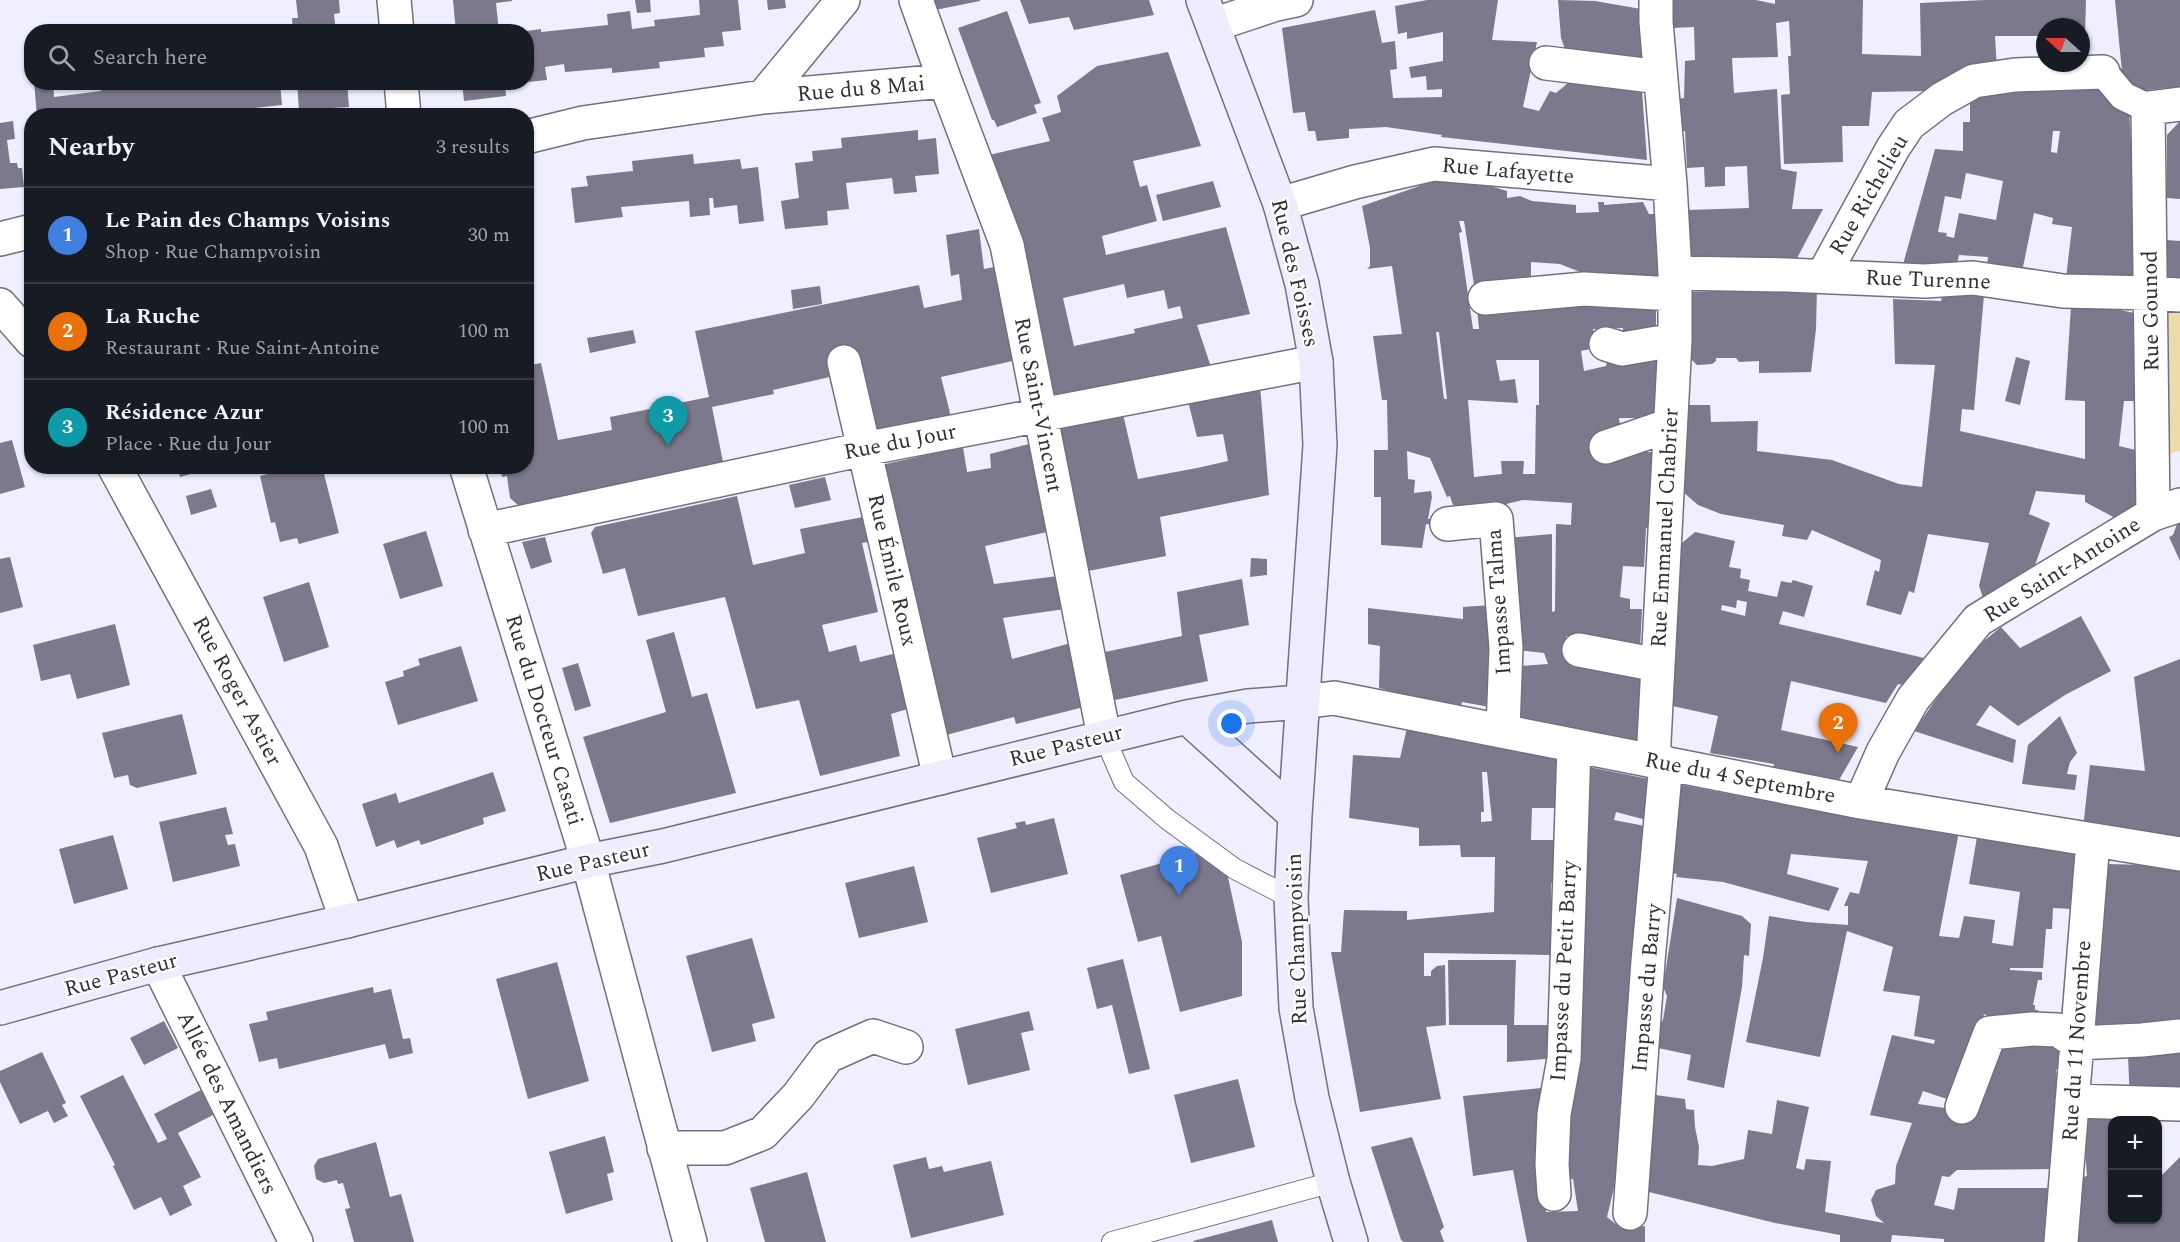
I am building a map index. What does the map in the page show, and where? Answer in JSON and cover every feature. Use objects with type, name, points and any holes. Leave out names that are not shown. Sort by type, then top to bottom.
[{"type":"main road","name":"Rue des Foisses","points":[[1208,12],[1280,204],[1302,284],[1316,362],[1320,446],[1302,702]]},
{"type":"main road","name":"Rue Pasteur","points":[[0,1008],[159,964],[347,921],[588,861],[663,846],[1104,736],[1248,706],[1302,702]]},
{"type":"main road","name":"Rue Champvoisin","points":[[1302,702],[1291,898],[1296,1008],[1312,1098],[1351,1242]]},
{"type":"main road","points":[[1187,717],[1294,815]]},
{"type":"street","points":[[394,0],[396,24]]},
{"type":"street","name":"Rue du 8 Mai","points":[[763,97],[843,0]]},
{"type":"street","name":"Rue du 8 Mai","points":[[534,135],[583,123],[763,97],[945,81],[916,0]]},
{"type":"street","points":[[1208,12],[1273,5],[1296,0]]},
{"type":"street","name":"Rue Emmanuel Chabrier","points":[[1656,0],[1660,77],[1670,184],[1675,340],[1658,665],[1660,762]]},
{"type":"street","points":[[1546,63],[1660,77]]},
{"type":"street","name":"Rue Richelieu","points":[[1829,276],[1829,265],[1893,148],[1910,124],[1942,99],[1974,81],[2015,75],[2103,72],[2123,96],[2148,108]]},
{"type":"street","name":"Rue Saint-Vincent","points":[[945,81],[1007,245],[1104,736]]},
{"type":"street","points":[[402,90],[403,108]]},
{"type":"street","points":[[2148,108],[2180,104]]},
{"type":"street","name":"Rue Gounod","points":[[2148,108],[2165,294],[2167,510]]},
{"type":"street","name":"Rue Lafayette","points":[[1280,204],[1355,182],[1434,164],[1670,184]]},
{"type":"street","points":[[0,239],[24,233]]},
{"type":"street","name":"Rue Turenne","points":[[1674,284],[1829,276],[1924,281],[1973,278],[2064,291],[2165,294]]},
{"type":"street","points":[[1485,298],[1674,284]]},
{"type":"street","points":[[0,305],[24,332]]},
{"type":"street","points":[[1606,344],[1622,349],[1675,340]]},
{"type":"street","name":"Rue Émile Roux","points":[[844,362],[940,778]]},
{"type":"street","name":"Rue du Jour","points":[[485,530],[864,449],[1316,362]]},
{"type":"street","points":[[1606,447],[1670,425]]},
{"type":"street","name":"Rue Roger Astier","points":[[118,474],[321,846],[347,921]]},
{"type":"street","name":"Rue du Docteur Casati","points":[[468,474],[588,861],[690,1242]]},
{"type":"street","name":"Rue Saint-Antoine","points":[[1861,802],[1883,752],[1913,699],[1978,620],[2167,510]]},
{"type":"street","name":"Impasse Talma","points":[[1447,524],[1496,519],[1506,648],[1503,730]]},
{"type":"street","points":[[1579,650],[1658,665]]},
{"type":"street","name":"Rue du 4 Septembre","points":[[1302,702],[1334,698],[1861,802],[2180,854]]},
{"type":"street","name":"Impasse du Petit Barry","points":[[1554,1194],[1552,1164],[1554,1114],[1564,1059],[1574,747]]},
{"type":"street","name":"Impasse du Barry","points":[[1630,1213],[1660,762]]},
{"type":"street","name":"Rue du 11 Novembre","points":[[2061,1242],[2093,841]]},
{"type":"street","name":"Allée des Amandiers","points":[[159,964],[296,1242]]},
{"type":"street","points":[[1962,1107],[1990,1033],[2032,1029],[2058,1030],[2077,1043],[2180,1036]]},
{"type":"street","points":[[664,1148],[725,1148],[763,1133],[798,1096],[828,1056],[873,1036],[906,1047]]},
{"type":"street","points":[[2072,1101],[2180,1104]]},
{"type":"lane","points":[[1104,736],[1124,782],[1167,819],[1235,869],[1291,898]]},
{"type":"lane","points":[[1112,1242],[1333,1182]]},
{"type":"shaded area","points":[[2158,305],[2180,307],[2180,451],[2157,457]]},
{"type":"building","points":[[296,0],[339,0],[340,13],[334,14],[335,24],[292,24],[292,18],[298,18]]},
{"type":"building","points":[[453,0],[512,0],[496,3],[498,24],[455,24]]},
{"type":"building","points":[[635,0],[650,0],[651,12],[637,13]]},
{"type":"building","points":[[699,0],[738,0],[741,30],[722,32],[724,46],[704,48],[705,57],[659,62],[660,68],[612,73],[612,68],[565,72],[564,64],[545,67],[547,80],[534,81],[534,30],[541,29],[541,32],[608,25],[607,14],[630,11],[632,29],[655,26],[654,20],[700,15]]},
{"type":"building","points":[[767,0],[785,0],[786,8],[768,10]]},
{"type":"building","points":[[931,0],[980,0],[980,1],[935,10]]},
{"type":"building","points":[[1020,0],[1149,0],[1154,15],[1074,30],[1069,17],[1029,24]]},
{"type":"building","points":[[1427,0],[1498,0],[1492,40],[1537,42],[1523,107],[1539,111],[1550,91],[1556,93],[1568,83],[1584,81],[1642,91],[1647,160],[1441,137],[1442,135],[1386,127],[1349,129],[1349,138],[1317,141],[1315,131],[1308,131],[1305,112],[1293,113],[1282,28],[1375,10],[1382,43],[1395,41],[1397,69],[1390,70],[1393,98],[1442,97],[1442,89],[1427,90],[1426,76],[1411,78],[1409,67],[1443,61],[1443,32],[1407,39],[1407,32],[1398,34],[1395,6]]},
{"type":"building","points":[[1558,0],[1595,1],[1641,9],[1643,67],[1567,55],[1561,38]]},
{"type":"building","points":[[1672,0],[1756,0],[1775,4],[1775,0],[1863,0],[1862,54],[1921,56],[1920,3],[1985,0],[2086,0],[2086,18],[2036,18],[2036,36],[1995,36],[1997,70],[1931,91],[1872,92],[1869,126],[1842,126],[1843,162],[1784,164],[1781,95],[1790,94],[1789,21],[1776,23],[1778,57],[1732,58],[1734,93],[1777,89],[1781,169],[1797,172],[1792,209],[1823,209],[1795,262],[1696,262],[1690,257],[1688,210],[1749,208],[1747,166],[1725,167],[1725,186],[1705,187],[1704,167],[1687,168],[1685,131],[1677,132],[1677,99],[1684,98],[1685,61],[1695,60],[1694,27],[1672,28]]},
{"type":"building","points":[[2115,0],[2180,0],[2180,87],[2124,92]]},
{"type":"building","points":[[1007,11],[1041,103],[1034,105],[1037,113],[997,127],[992,120],[958,28]]},
{"type":"building","points":[[1168,52],[1201,146],[1133,161],[1140,187],[1147,185],[1157,221],[1102,236],[1106,255],[1226,227],[1250,314],[1197,325],[1211,367],[1050,400],[1011,216],[1012,209],[1001,189],[989,155],[1050,141],[1042,118],[1061,112],[1057,96],[1097,66]],"holes":[[[1124,284],[1127,298],[1164,290],[1168,309],[1180,306],[1183,318],[1134,329],[1135,333],[1074,346],[1063,298]]]},
{"type":"building","points":[[2059,86],[2111,91],[2112,106],[2129,110],[2139,277],[2066,278],[2072,227],[2052,224],[2053,218],[2034,213],[2022,272],[1987,265],[1988,257],[1959,255],[1955,272],[1902,268],[1935,149],[1963,151],[1963,122],[1970,122],[1970,97]],"holes":[[[2053,131],[2060,131],[2057,153],[2051,152]],[[1966,173],[2003,181],[1996,220],[1959,213],[1954,238],[1946,236],[1947,233],[1938,232],[1945,196],[1961,199]]]},
{"type":"building","points":[[35,90],[54,90],[54,97],[101,90],[281,90],[282,105],[254,108],[36,108]]},
{"type":"building","points":[[298,90],[348,90],[349,107],[299,108]]},
{"type":"building","points":[[463,90],[506,90],[506,96],[464,101]]},
{"type":"building","points":[[13,121],[15,139],[7,140],[10,163],[17,163],[18,168],[22,168],[24,187],[0,189],[0,123]]},
{"type":"building","points":[[2180,121],[2180,199],[2167,198],[2167,135]]},
{"type":"building","points":[[918,130],[918,140],[936,138],[939,174],[915,176],[917,192],[894,194],[892,178],[846,183],[849,209],[827,211],[828,225],[785,229],[781,201],[799,198],[795,163],[813,161],[812,151],[842,148],[841,138]]},
{"type":"building","points":[[693,154],[694,164],[740,159],[742,169],[758,167],[764,221],[739,224],[737,205],[714,208],[713,198],[709,198],[710,215],[690,217],[689,201],[621,207],[623,217],[575,223],[571,188],[588,186],[586,176],[633,171],[632,161]]},
{"type":"building","points":[[1448,176],[1461,177],[1507,191],[1507,198],[1520,196],[1532,201],[1576,205],[1576,213],[1599,212],[1598,202],[1604,202],[1604,205],[1643,202],[1649,214],[1655,214],[1659,250],[1658,279],[1603,281],[1560,264],[1531,262],[1531,284],[1475,291],[1464,221],[1459,221],[1473,329],[1479,329],[1477,309],[1565,302],[1656,310],[1656,331],[1623,335],[1623,328],[1593,329],[1595,348],[1581,351],[1584,371],[1606,366],[1608,359],[1660,355],[1658,418],[1619,418],[1621,432],[1598,433],[1597,457],[1620,452],[1660,452],[1655,528],[1646,528],[1644,567],[1623,566],[1620,597],[1630,599],[1630,609],[1642,609],[1640,650],[1602,638],[1566,636],[1573,667],[1617,671],[1643,677],[1641,746],[1516,721],[1520,666],[1548,664],[1544,653],[1516,650],[1507,538],[1552,534],[1552,612],[1555,611],[1556,524],[1571,525],[1572,503],[1523,500],[1481,510],[1457,509],[1450,496],[1447,497],[1430,458],[1407,451],[1408,479],[1415,480],[1414,493],[1431,491],[1428,519],[1433,519],[1432,525],[1426,524],[1422,548],[1381,545],[1381,497],[1374,497],[1374,450],[1388,450],[1387,400],[1382,400],[1373,336],[1402,334],[1392,266],[1367,269],[1370,266],[1370,248],[1362,206]],"holes":[[[1436,332],[1439,332],[1447,399],[1444,399]],[[1496,360],[1539,360],[1535,474],[1523,474],[1524,461],[1501,461],[1502,474],[1474,477],[1468,400],[1518,403],[1515,379],[1500,381]]]},
{"type":"building","points":[[1213,181],[1221,207],[1163,221],[1156,195]]},
{"type":"building","points":[[979,229],[984,269],[999,266],[1017,360],[941,377],[952,421],[875,437],[834,376],[773,390],[774,394],[712,407],[723,462],[519,506],[510,498],[507,476],[502,477],[501,474],[534,474],[534,364],[541,363],[558,440],[612,430],[610,417],[709,397],[695,331],[919,285],[924,308],[962,300],[959,274],[951,276],[946,235]]},
{"type":"building","points":[[2166,240],[2180,241],[2180,284],[2168,283]]},
{"type":"building","points":[[820,286],[822,304],[793,309],[791,290]]},
{"type":"building","points":[[1817,287],[1816,329],[1811,372],[1759,373],[1759,361],[1739,362],[1736,358],[1716,358],[1712,364],[1697,365],[1687,355],[1692,292]]},
{"type":"building","points":[[1943,293],[1984,295],[1974,410],[1962,409],[1960,431],[2085,459],[2085,401],[2065,400],[2071,306],[2111,308],[2139,316],[2141,401],[2124,401],[2119,446],[2140,451],[2141,510],[2119,520],[2085,502],[2085,495],[2036,491],[2029,514],[2050,523],[2034,568],[1984,600],[1979,586],[1989,543],[1928,534],[1914,593],[1909,591],[1901,615],[1866,605],[1875,570],[1879,572],[1881,560],[1812,530],[1807,540],[1782,536],[1784,525],[1721,514],[1698,505],[1682,491],[1685,405],[1710,405],[1711,422],[1758,421],[1757,451],[1832,460],[1899,484],[1922,487],[1935,365],[1895,364],[1893,299],[1941,301]]},
{"type":"building","points":[[633,330],[636,343],[590,353],[587,338]]},
{"type":"building","points":[[2016,357],[2030,361],[2020,405],[2005,401]]},
{"type":"building","points":[[1260,385],[1269,495],[1160,517],[1166,556],[1083,572],[1056,429],[1123,414],[1138,479],[1197,468],[1228,461],[1223,434],[1197,437],[1188,401]]},
{"type":"building","points":[[12,440],[25,487],[0,494],[0,443]]},
{"type":"building","points":[[1033,443],[1047,532],[985,546],[994,584],[1058,576],[1065,609],[1003,618],[1012,659],[1071,643],[1084,707],[1016,724],[1014,717],[946,735],[881,465],[963,447],[967,472],[991,468],[990,454]]},
{"type":"building","points":[[324,474],[339,533],[299,544],[297,538],[280,542],[275,522],[271,523],[260,476]]},
{"type":"building","points":[[825,477],[831,500],[795,508],[789,485]]},
{"type":"building","points":[[211,489],[217,507],[191,515],[186,496]]},
{"type":"building","points":[[737,496],[753,565],[805,553],[800,529],[863,517],[870,526],[874,541],[862,543],[878,612],[822,625],[829,652],[856,645],[860,662],[897,653],[914,707],[891,714],[900,756],[820,776],[799,700],[756,709],[725,597],[638,616],[625,568],[603,574],[591,533],[595,527]]},
{"type":"building","points":[[2180,523],[2180,561],[2169,537],[2173,535],[2177,524]]},
{"type":"building","points":[[426,531],[443,586],[400,599],[383,544]]},
{"type":"building","points":[[1695,532],[1735,541],[1729,567],[1741,569],[1740,578],[1750,580],[1748,591],[1777,597],[1781,581],[1791,583],[1793,580],[1813,586],[1804,617],[1783,611],[1779,624],[1924,658],[1907,686],[1898,684],[1886,703],[1791,681],[1781,730],[1858,747],[1835,787],[1772,772],[1774,764],[1710,753],[1718,716],[1668,705],[1676,548]],"holes":[[[1737,600],[1747,602],[1745,616],[1721,610],[1722,605],[1736,608]]]},
{"type":"building","points":[[545,537],[552,562],[531,569],[522,542]]},
{"type":"building","points":[[10,557],[23,607],[0,613],[0,559]]},
{"type":"building","points":[[1251,558],[1267,559],[1267,575],[1250,577]]},
{"type":"building","points":[[1242,579],[1249,625],[1199,635],[1208,681],[1110,701],[1100,653],[1182,636],[1177,592]]},
{"type":"building","points":[[309,582],[329,647],[284,662],[263,597]]},
{"type":"building","points":[[1492,605],[1495,708],[1462,702],[1460,710],[1379,688],[1380,646],[1368,644],[1368,608],[1463,619],[1463,607]]},
{"type":"building","points":[[2081,616],[2111,671],[2065,695],[2018,726],[1990,705],[1976,725],[2016,740],[2013,763],[1914,731],[1952,676],[1985,640],[2001,627],[2020,648]]},
{"type":"building","points":[[115,624],[130,685],[77,699],[70,674],[41,681],[33,645]]},
{"type":"building","points":[[674,632],[692,697],[707,693],[736,793],[610,823],[583,737],[666,712],[646,640]]},
{"type":"building","points":[[461,646],[478,701],[398,725],[385,682],[404,676],[403,671],[420,665],[418,659]]},
{"type":"building","points":[[2180,659],[2180,842],[2083,828],[2090,765],[2145,771],[2134,677]]},
{"type":"building","points":[[578,663],[591,706],[575,711],[562,668]]},
{"type":"building","points":[[182,714],[197,774],[137,788],[130,785],[128,775],[114,778],[102,733]]},
{"type":"building","points":[[2060,716],[2077,753],[2070,762],[2067,774],[2077,775],[2075,790],[2022,784],[2028,745]]},
{"type":"building","points":[[1407,728],[1564,761],[1559,808],[1532,808],[1531,840],[1557,840],[1558,883],[1551,883],[1552,955],[1424,953],[1424,976],[1431,976],[1431,971],[1437,966],[1445,965],[1446,1025],[1426,1027],[1441,1099],[1360,1112],[1331,952],[1341,952],[1344,910],[1407,911],[1407,920],[1494,912],[1495,857],[1461,857],[1460,845],[1419,846],[1419,828],[1349,818],[1353,755],[1400,758]],"holes":[[[1482,772],[1487,772],[1492,821],[1481,822],[1481,812],[1484,812]]]},
{"type":"building","points":[[1589,767],[1654,780],[1650,821],[1616,812],[1614,820],[1650,827],[1629,1094],[1621,1094],[1619,1114],[1627,1115],[1624,1146],[1607,1217],[1622,1229],[1645,1226],[1645,1242],[1527,1242],[1513,1170],[1473,1176],[1463,1096],[1551,1087],[1541,1164],[1546,1212],[1578,1211],[1573,1179],[1563,1179]]},
{"type":"building","points":[[493,772],[506,811],[483,818],[484,824],[421,845],[419,840],[397,848],[394,840],[376,847],[362,804],[396,793],[399,803]]},
{"type":"building","points":[[1677,784],[1817,811],[1956,834],[1958,837],[1939,936],[1959,938],[1964,916],[1995,920],[1992,943],[2013,946],[2020,892],[1969,884],[1977,837],[2027,842],[2076,854],[2073,909],[2053,908],[2052,929],[2046,929],[2043,968],[2010,968],[2010,970],[2042,972],[2042,980],[2038,980],[2033,1005],[2035,1005],[2035,1010],[2038,1010],[2038,1015],[2007,1014],[2004,1024],[1984,1014],[1976,1052],[1950,1100],[1923,1091],[1918,1104],[1945,1108],[1946,1114],[1952,1115],[1984,1074],[1992,1076],[2000,1041],[2061,1043],[2058,1061],[2061,1063],[2059,1070],[2056,1069],[2058,1089],[2052,1169],[1957,1170],[1949,1177],[1942,1176],[1934,1205],[1954,1210],[1958,1188],[2047,1188],[2050,1204],[2049,1242],[1944,1242],[1944,1239],[1892,1235],[1891,1242],[1840,1242],[1840,1235],[1775,1223],[1645,1191],[1648,1094],[1685,1099],[1686,1109],[1694,1110],[1699,1147],[1698,1165],[1712,1166],[1744,1159],[1748,1130],[1772,1134],[1777,1100],[1809,1107],[1796,1168],[1804,1170],[1806,1159],[1831,1161],[1825,1212],[1884,1223],[1876,1216],[1871,1200],[1876,1190],[1895,1184],[1896,1166],[1912,1123],[1870,1115],[1892,1035],[1934,1044],[1935,1040],[1914,1036],[1920,996],[1883,991],[1893,947],[1847,931],[1820,1057],[1746,1042],[1769,916],[1848,925],[1848,906],[1844,906],[1850,892],[1859,894],[1868,861],[1791,854],[1787,874],[1839,888],[1829,911],[1723,882],[1676,877],[1677,874],[1665,872]]},
{"type":"building","points":[[226,807],[233,834],[225,835],[228,845],[235,844],[240,866],[173,882],[159,822]]},
{"type":"building","points":[[1054,818],[1068,874],[991,893],[977,838],[1017,828],[1015,823],[1025,821],[1026,825]]},
{"type":"building","points":[[113,835],[128,889],[74,904],[59,849]]},
{"type":"building","points":[[1204,851],[1226,868],[1242,942],[1242,996],[1180,1012],[1161,936],[1138,942],[1120,875]]},
{"type":"building","points":[[2107,864],[2146,865],[2180,871],[2180,1024],[2094,1034]]},
{"type":"building","points":[[914,866],[928,922],[859,938],[845,883]]},
{"type":"building","points":[[1677,898],[1742,916],[1751,924],[1749,956],[1744,955],[1742,987],[1724,1088],[1687,1080],[1691,1055],[1658,1048],[1659,1025],[1663,1020],[1667,996],[1663,987]]},
{"type":"building","points":[[752,938],[775,1018],[752,1024],[756,1041],[712,1052],[686,956]]},
{"type":"building","points":[[1123,959],[1150,1069],[1129,1074],[1112,1005],[1097,1009],[1087,968]]},
{"type":"building","points":[[1448,960],[1516,960],[1514,1025],[1558,1025],[1557,1058],[1507,1062],[1507,1025],[1449,1025]]},
{"type":"building","points":[[557,962],[589,1081],[528,1099],[496,979]]},
{"type":"building","points":[[373,987],[374,993],[391,989],[403,1039],[410,1038],[413,1053],[389,1059],[385,1044],[279,1069],[277,1058],[259,1062],[249,1024],[268,1020],[266,1012]]},
{"type":"building","points":[[1029,1011],[1034,1030],[1021,1033],[1030,1070],[968,1085],[955,1029]]},
{"type":"building","points":[[164,1021],[178,1048],[144,1065],[130,1038]]},
{"type":"building","points":[[2180,1049],[2180,1098],[2130,1102],[2128,1056]]},
{"type":"building","points":[[42,1052],[66,1103],[62,1105],[68,1116],[54,1123],[48,1111],[20,1124],[0,1082],[0,1071]]},
{"type":"building","points":[[123,1075],[158,1143],[167,1139],[154,1114],[201,1090],[213,1115],[178,1133],[201,1177],[183,1186],[192,1205],[170,1216],[161,1197],[134,1210],[113,1166],[115,1165],[80,1096]]},
{"type":"building","points":[[1238,1079],[1255,1147],[1191,1163],[1174,1095]]},
{"type":"building","points":[[2108,1115],[2108,1224],[2162,1224],[2162,1175],[2180,1157],[2180,1242],[2070,1242],[2081,1183],[2083,1177],[2087,1176],[2083,1120]]},
{"type":"building","points":[[605,1136],[614,1172],[607,1174],[613,1200],[566,1214],[549,1152]]},
{"type":"building","points":[[1412,1137],[1444,1227],[1440,1231],[1444,1242],[1404,1242],[1401,1240],[1371,1147]]},
{"type":"building","points":[[376,1142],[390,1197],[401,1194],[414,1242],[354,1242],[345,1209],[350,1208],[343,1183],[338,1184],[337,1180],[324,1183],[316,1179],[314,1166],[318,1159]]},
{"type":"building","points":[[926,1157],[929,1169],[942,1166],[944,1172],[991,1161],[1004,1215],[911,1238],[893,1165]]},
{"type":"building","points":[[807,1172],[826,1242],[765,1242],[750,1188]]},
{"type":"building","points":[[1272,1220],[1278,1242],[1193,1241]]},
{"type":"place","name":"Résidence Azur","points":[[668,446]]},
{"type":"place","name":"La Ruche","points":[[1838,753]]},
{"type":"place","name":"Le Pain des Champs Voisins","points":[[1179,896]]}]
